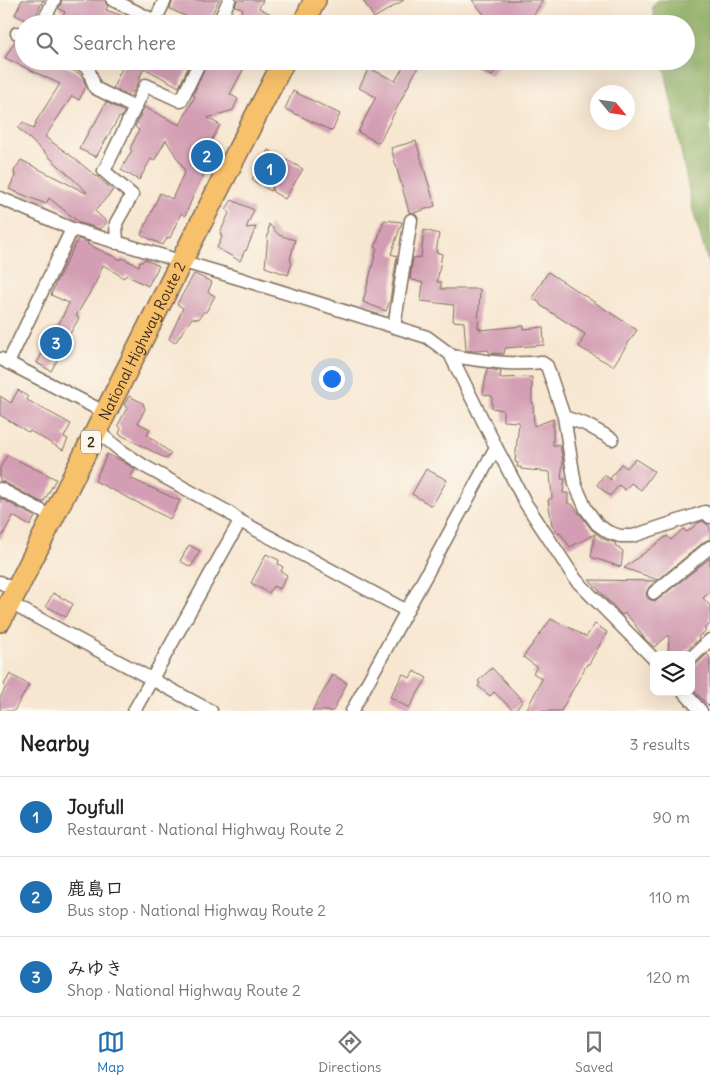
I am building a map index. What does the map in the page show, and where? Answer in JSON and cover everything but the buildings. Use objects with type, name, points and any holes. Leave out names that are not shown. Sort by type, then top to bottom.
[{"type":"highway","points":[[308,15],[315,0]]},
{"type":"highway","name":"National Highway Route 2","points":[[6,599],[53,517],[279,70]]},
{"type":"street","points":[[46,15],[54,0]]},
{"type":"street","points":[[160,15],[165,0]]},
{"type":"street","points":[[222,15],[229,0]]},
{"type":"street","points":[[116,1],[144,15]]},
{"type":"street","points":[[89,70],[95,88],[135,108]]},
{"type":"street","points":[[117,243],[116,223],[132,195],[104,171],[146,85],[181,101],[196,70]]},
{"type":"street","points":[[0,198],[72,229],[427,337],[451,356],[526,504],[576,580],[650,656]]},
{"type":"street","points":[[394,327],[411,220]]},
{"type":"street","points":[[72,229],[4,361],[101,422],[120,450],[144,466],[228,512],[240,521],[407,611]]},
{"type":"street","points":[[451,356],[491,362],[541,362],[547,366],[564,417],[575,484],[586,509],[597,524],[608,532],[620,536],[633,536],[705,512],[710,518]]},
{"type":"street","points":[[564,417],[585,424],[612,440]]},
{"type":"street","points":[[352,711],[496,447]]},
{"type":"street","points":[[0,489],[53,517]]},
{"type":"street","points":[[134,711],[240,521]]},
{"type":"street","points":[[654,592],[710,547]]},
{"type":"street","points":[[6,599],[211,711]]},
{"type":"street","points":[[695,654],[710,640]]},
{"type":"street","points":[[688,696],[701,711]]},
{"type":"green space","points":[[658,0],[710,0],[710,269],[693,211],[665,70],[695,70],[695,15],[654,15],[652,7]]},
{"type":"place","name":"鹿島口","points":[[207,156]]},
{"type":"place","name":"Joyfull","points":[[270,169]]},
{"type":"place","name":"みゆき","points":[[56,343]]}]
